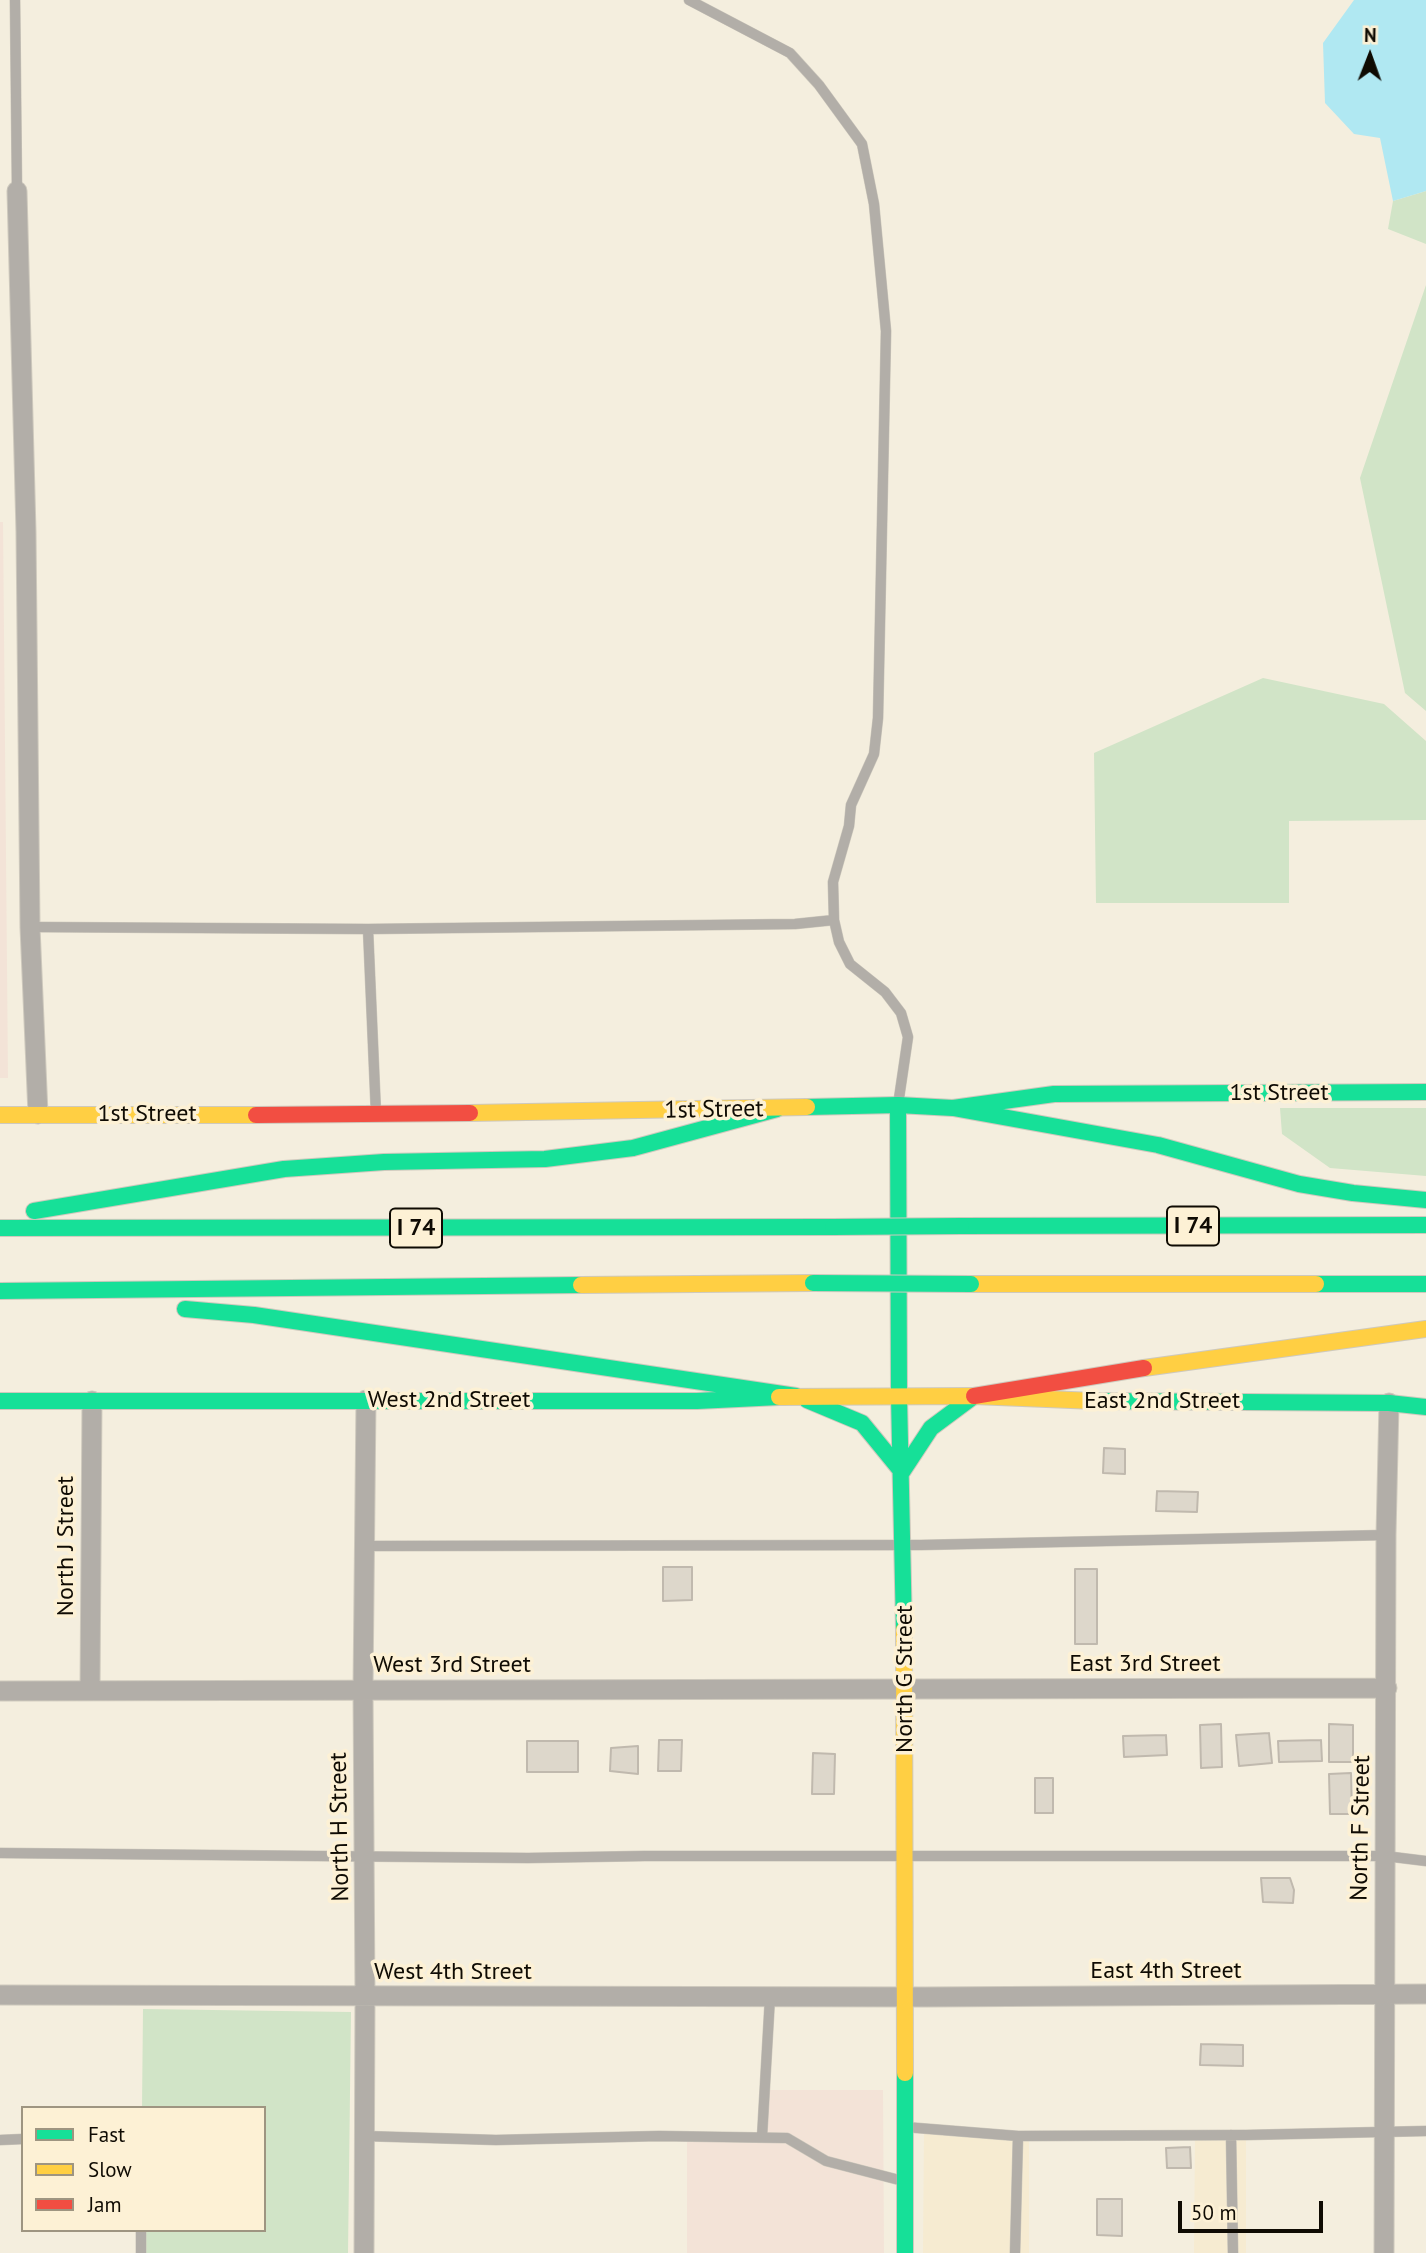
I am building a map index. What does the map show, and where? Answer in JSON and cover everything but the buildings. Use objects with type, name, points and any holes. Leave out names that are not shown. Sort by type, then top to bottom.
[{"type":"main road","name":"1st Street","points":[[0,1115],[376,1115],[898,1105],[953,1108],[1054,1094],[1426,1092]]},
{"type":"main road","name":"North G Street","points":[[898,1105],[898,1396],[904,1545],[906,1855],[905,2253]]},
{"type":"main road","points":[[953,1108],[1158,1145],[1299,1184],[1353,1193],[1426,1200]]},
{"type":"main road","points":[[0,1217],[284,1169],[384,1162],[545,1159],[633,1148],[777,1109]]},
{"type":"main road","name":"I 74","points":[[0,1228],[1426,1225]]},
{"type":"main road","points":[[2,1291],[813,1283],[1426,1284]]},
{"type":"main road","points":[[2,1291],[254,1315],[796,1396],[862,1423],[902,1472],[931,1428],[974,1396],[1092,1375],[1426,1329]]},
{"type":"main road","name":"West 2nd Street","points":[[0,1401],[697,1401],[796,1396],[898,1396]]},
{"type":"main road","name":"East 2nd Street","points":[[898,1396],[1080,1401],[1389,1403],[1426,1407]]},
{"type":"street","points":[[17,191],[26,532],[30,927],[38,1114]]},
{"type":"street","name":"North H Street","points":[[364,2253],[363,1689],[366,1400]]},
{"type":"street","name":"North J Street","points":[[90,1691],[92,1401]]},
{"type":"street","name":"North F Street","points":[[1384,2253],[1383,1994],[1389,1403]]},
{"type":"street","name":"East 3rd Street","points":[[904,1689],[1387,1688]]},
{"type":"street","name":"West 3rd Street","points":[[0,1691],[904,1689]]},
{"type":"street","name":"East 4th Street","points":[[906,1997],[1426,1994]]},
{"type":"street","name":"West 4th Street","points":[[0,1995],[906,1997]]},
{"type":"lane","points":[[15,0],[17,191]]},
{"type":"lane","points":[[689,0],[789,53],[819,85],[862,144],[874,204],[886,331],[878,718],[874,754],[851,805],[849,826],[833,882],[834,920],[839,943],[850,964],[885,992],[901,1013],[908,1037],[898,1105]]},
{"type":"lane","points":[[30,927],[368,929],[795,924],[834,920]]},
{"type":"lane","points":[[368,929],[376,1115]]},
{"type":"lane","points":[[366,1546],[904,1545],[1386,1535]]},
{"type":"lane","points":[[0,1853],[528,1858],[906,1855],[1385,1856],[1426,1861]]},
{"type":"lane","points":[[762,2137],[770,1997]]},
{"type":"lane","points":[[905,2127],[1018,2136],[1426,2131]]},
{"type":"lane","points":[[1231,2135],[1233,2253]]},
{"type":"lane","points":[[363,2136],[496,2140],[659,2136],[787,2138],[826,2161],[906,2182]]},
{"type":"lane","points":[[1015,2253],[1018,2136]]},
{"type":"lane","points":[[0,2140],[21,2139]]},
{"type":"lane","points":[[141,2232],[141,2253]]},
{"type":"shaded area","points":[[0,522],[3,522],[8,1078],[0,1078]]},
{"type":"shaded area","points":[[764,2090],[883,2090],[884,2253],[687,2253],[687,2136],[761,2137]]},
{"type":"shaded area","points":[[924,2129],[1029,2136],[1029,2253],[923,2253]]},
{"type":"shaded area","points":[[1195,2135],[1246,2135],[1246,2253],[1194,2253]]},
{"type":"green space","points":[[1426,191],[1426,244],[1388,229],[1393,201]]},
{"type":"green space","points":[[1426,285],[1426,711],[1405,693],[1360,478]]},
{"type":"green space","points":[[1263,678],[1384,704],[1426,741],[1426,820],[1289,821],[1289,903],[1096,903],[1094,753]]},
{"type":"green space","points":[[1280,1108],[1426,1108],[1426,1176],[1330,1168],[1282,1134]]},
{"type":"green space","points":[[143,2009],[351,2012],[348,2253],[141,2253],[141,2232],[266,2232],[266,2106],[142,2106]]},
{"type":"water","points":[[1354,0],[1426,0],[1426,191],[1393,201],[1380,138],[1354,134],[1325,103],[1323,43]]},
{"type":"traffic: fast","points":[[807,1107],[898,1105],[953,1108],[1054,1094],[1426,1092]]},
{"type":"traffic: fast","points":[[898,1105],[899,1396],[904,1630]]},
{"type":"traffic: fast","points":[[953,1108],[1158,1145],[1299,1184],[1353,1193],[1426,1200]]},
{"type":"traffic: fast","points":[[34,1211],[284,1169],[384,1162],[545,1159],[633,1148],[777,1109]]},
{"type":"traffic: fast","points":[[961,1226],[1426,1225]]},
{"type":"traffic: fast","points":[[833,1227],[961,1226]]},
{"type":"traffic: fast","points":[[0,1228],[833,1227]]},
{"type":"traffic: fast","points":[[813,1283],[971,1284]]},
{"type":"traffic: fast","points":[[1316,1284],[1426,1284]]},
{"type":"traffic: fast","points":[[0,1291],[581,1285]]},
{"type":"traffic: fast","points":[[185,1309],[254,1315],[796,1396]]},
{"type":"traffic: fast","points":[[807,1400],[862,1423],[902,1472],[931,1428],[974,1396]]},
{"type":"traffic: fast","points":[[0,1401],[697,1401],[779,1397]]},
{"type":"traffic: fast","points":[[1095,1401],[1389,1403],[1426,1407]]},
{"type":"traffic: fast","points":[[905,2073],[905,2253]]},
{"type":"traffic: slow","points":[[470,1113],[807,1107]]},
{"type":"traffic: slow","points":[[0,1115],[256,1115]]},
{"type":"traffic: slow","points":[[581,1285],[813,1283]]},
{"type":"traffic: slow","points":[[971,1284],[1316,1284]]},
{"type":"traffic: slow","points":[[1144,1368],[1426,1329]]},
{"type":"traffic: slow","points":[[779,1397],[974,1396],[1095,1401]]},
{"type":"traffic: slow","points":[[904,1630],[905,2073]]},
{"type":"traffic: jam","points":[[256,1115],[470,1113]]},
{"type":"traffic: jam","points":[[974,1396],[1144,1368]]}]
